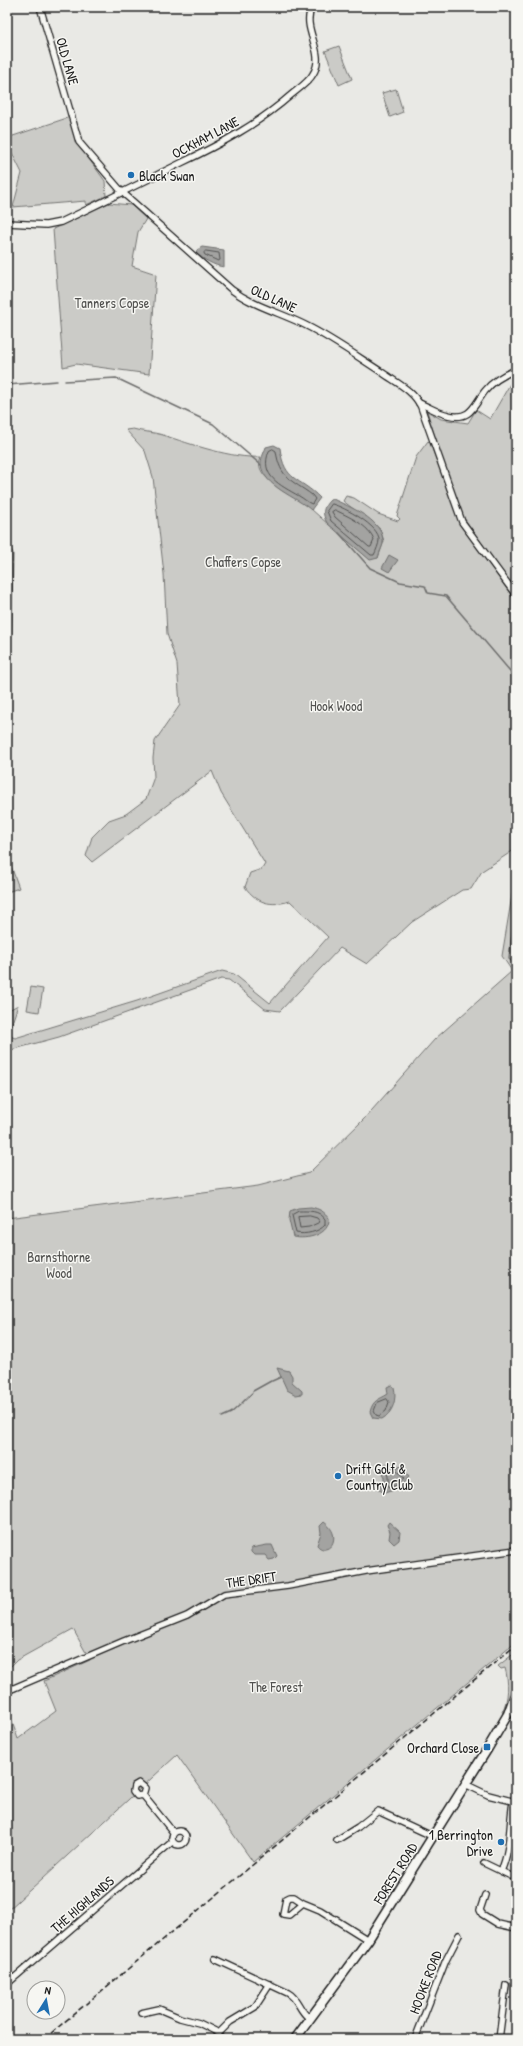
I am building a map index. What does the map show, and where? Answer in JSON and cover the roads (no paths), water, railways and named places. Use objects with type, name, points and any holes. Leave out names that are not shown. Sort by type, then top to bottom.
[{"type":"street","name":"OLD LANE","points":[[40,7],[79,142],[122,192],[236,293],[248,301],[283,315],[325,336],[401,386],[420,403],[462,522],[507,580],[516,595]]},
{"type":"street","name":"OCKHAM LANE","points":[[7,222],[46,225],[61,222],[149,180],[241,133],[283,102],[313,76],[318,57],[309,26],[309,13],[312,7]]},
{"type":"street","points":[[420,403],[446,415],[464,415],[474,409],[485,391],[492,384],[504,375],[516,370]]},
{"type":"street","name":"THE DRIFT","points":[[7,1692],[124,1641],[187,1616],[224,1594],[288,1586],[366,1571],[516,1550]]},
{"type":"street","name":"FOREST ROAD","points":[[296,2039],[368,1940],[434,1837],[465,1784],[514,1708],[516,1694]]},
{"type":"street","points":[[465,1784],[488,1795],[514,1802],[510,1822],[510,1840],[506,1859],[501,1871]]},
{"type":"street","name":"THE HIGHLANDS","points":[[7,1984],[172,1842],[181,1845],[186,1838],[182,1831],[173,1832],[143,1795]]},
{"type":"street","points":[[337,1840],[358,1827],[378,1811],[434,1837]]},
{"type":"street","points":[[172,1842],[173,1832]]},
{"type":"street","points":[[484,1863],[511,1876]]},
{"type":"street","points":[[485,1895],[480,1910],[482,1914],[498,1924],[516,1928]]},
{"type":"street","points":[[302,1903],[324,1912],[368,1940]]},
{"type":"street","name":"HOOKE ROAD","points":[[415,2039],[446,1960],[458,1935]]},
{"type":"street","points":[[215,1959],[293,1996],[300,2011],[310,2019]]},
{"type":"street","points":[[141,2013],[159,2009],[219,2033],[230,2022],[255,2007],[270,1984]]},
{"type":"street","points":[[499,2039],[506,1985]]},
{"type":"water","points":[[202,247],[224,250],[224,267],[209,262],[196,253],[197,250]]},
{"type":"water","points":[[274,445],[280,448],[282,459],[289,473],[320,498],[311,510],[274,485],[263,473],[261,465],[262,456],[266,447]]},
{"type":"water","points":[[333,499],[364,515],[377,526],[383,540],[378,558],[370,560],[327,523],[324,517],[324,508],[330,500]]},
{"type":"water","points":[[389,555],[398,560],[389,572],[382,568]]},
{"type":"water","points":[[311,1207],[321,1211],[329,1218],[326,1229],[311,1237],[293,1237],[289,1220],[290,1211],[298,1208]]},
{"type":"water","points":[[277,1368],[289,1371],[292,1376],[292,1382],[302,1391],[302,1394],[296,1395],[287,1390]]},
{"type":"water","points":[[391,1385],[394,1387],[395,1396],[389,1413],[382,1419],[373,1418],[370,1412],[371,1408],[377,1400],[388,1394],[387,1387]]},
{"type":"water","points":[[389,1463],[395,1468],[400,1466],[409,1477],[398,1489],[384,1493],[378,1489],[384,1482],[384,1477],[381,1471],[385,1464]]},
{"type":"water","points":[[324,1522],[330,1528],[334,1539],[332,1544],[325,1549],[317,1545],[321,1533],[320,1526]]},
{"type":"water","points":[[389,1522],[400,1532],[399,1540],[394,1544],[389,1539],[390,1532],[387,1525]]},
{"type":"water","points":[[272,1545],[277,1556],[274,1559],[269,1560],[265,1555],[254,1555],[251,1552],[251,1548]]},
{"type":"waterway","points":[[65,381],[116,378],[213,424],[261,465]]},
{"type":"waterway","points":[[7,385],[57,381]]},
{"type":"waterway","points":[[339,533],[370,568],[400,582],[425,586],[428,593],[446,596],[516,678]]},
{"type":"waterway","points":[[516,901],[509,959],[516,965]]},
{"type":"waterway","points":[[272,1381],[281,1377]]},
{"type":"waterway","points":[[253,1391],[271,1381]]},
{"type":"waterway","points":[[242,1403],[252,1393]]},
{"type":"waterway","points":[[222,1417],[231,1413],[240,1405]]},
{"type":"railway","points":[[44,2039],[516,1645]]},
{"type":"place","name":"Black Swan","points":[[131,175]]},
{"type":"place","name":"Drift Golf & Country Club","points":[[338,1476]]},
{"type":"place","name":"Orchard Close","points":[[487,1747]]},
{"type":"place","name":"1 Berrington Drive","points":[[501,1842]]},
{"type":"park label","name":"Tanners Copse","points":[[112,302]]},
{"type":"park label","name":"Chaffers Copse","points":[[243,561]]},
{"type":"park label","name":"Hook Wood","points":[[336,705]]},
{"type":"park label","name":"Barnsthorne Wood","points":[[59,1264]]},
{"type":"park label","name":"The Forest","points":[[276,1686]]}]
